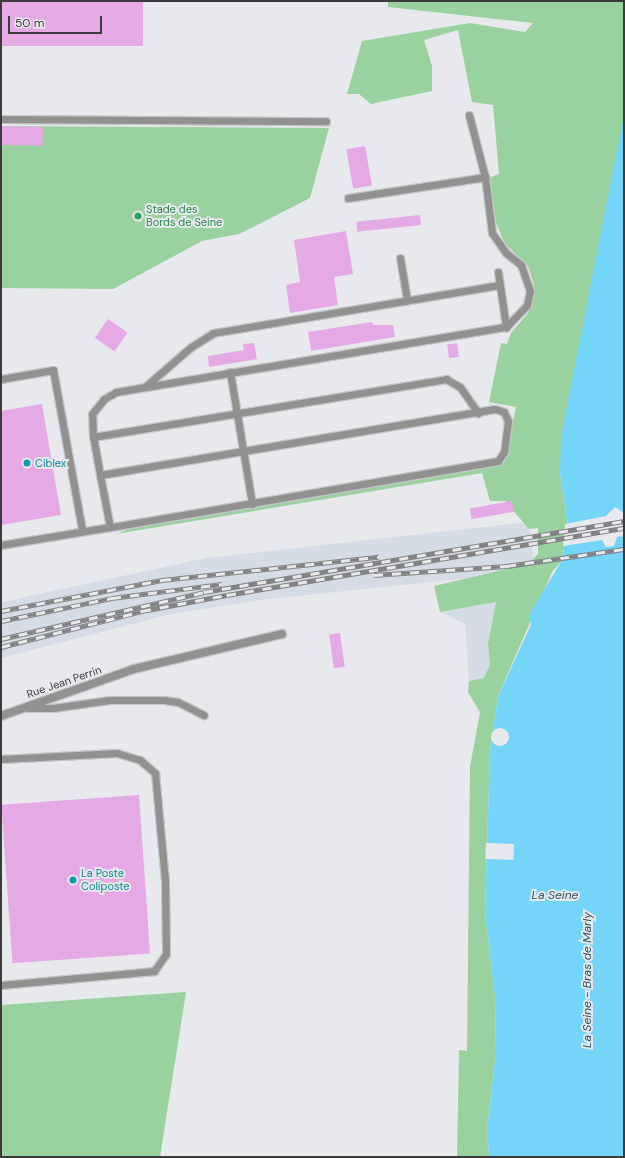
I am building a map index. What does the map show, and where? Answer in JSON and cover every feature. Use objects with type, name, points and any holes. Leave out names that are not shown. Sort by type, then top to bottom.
[{"type":"street","name":"Rue Jean Perrin","points":[[1,716],[134,669],[282,634]]},
{"type":"lane","points":[[110,527],[93,437],[92,414],[104,399],[116,392],[506,327],[527,305],[530,291],[521,265],[506,253],[492,233],[485,177],[469,115]]},
{"type":"lane","points":[[1,119],[326,121]]},
{"type":"lane","points":[[348,198],[485,177]]},
{"type":"lane","points":[[400,258],[408,300]]},
{"type":"lane","points":[[498,272],[506,327]]},
{"type":"lane","points":[[146,386],[191,347],[213,333],[499,284]]},
{"type":"lane","points":[[1,379],[53,370],[82,530]]},
{"type":"lane","points":[[230,372],[252,504]]},
{"type":"lane","points":[[93,437],[446,379],[460,387],[478,413]]},
{"type":"lane","points":[[1,545],[93,528],[110,527],[492,464],[504,452],[508,421],[504,412],[495,409],[100,475]]},
{"type":"lane","points":[[25,708],[164,700],[178,702],[204,715]]},
{"type":"lane","points":[[1,759],[117,753],[140,760],[155,774],[165,880],[166,954],[154,971],[1,985]]},
{"type":"shaded area","points":[[529,522],[535,571],[260,600],[171,614],[1,658],[1,603],[11,600],[206,558]]},
{"type":"shaded area","points":[[496,602],[488,644],[490,665],[484,678],[469,681],[465,624],[440,612]]},
{"type":"green space","points":[[388,1],[624,1],[624,138],[560,474],[568,526],[565,544],[561,562],[552,572],[498,696],[490,751],[485,913],[495,996],[496,1053],[487,1130],[489,1157],[457,1157],[459,1050],[467,1051],[470,767],[480,712],[468,692],[469,681],[484,678],[490,665],[488,644],[496,602],[440,612],[434,586],[528,564],[538,554],[538,528],[529,529],[505,501],[490,501],[482,473],[116,534],[132,528],[504,463],[516,407],[489,402],[501,343],[507,344],[511,333],[528,313],[534,284],[528,266],[505,244],[495,221],[488,178],[499,174],[493,105],[472,102],[458,30],[424,40],[432,66],[432,91],[371,104],[359,94],[347,94],[362,41],[470,23],[525,32],[533,23],[388,7]]},
{"type":"green space","name":"Stade des Bords de Seine","points":[[1,126],[329,128],[310,198],[239,234],[202,241],[113,289],[1,288]]},
{"type":"green space","points":[[186,992],[160,1157],[1,1157],[1,1005]]},
{"type":"water","name":"La Seine","points":[[624,115],[624,1157],[489,1157],[487,1130],[496,1053],[495,996],[485,913],[490,751],[498,696],[531,625],[529,614],[561,562],[565,544],[568,526],[560,474],[561,436]]},
{"type":"pier","points":[[615,507],[624,513],[624,536],[617,537],[614,546],[606,547],[602,540],[563,546],[565,524],[606,516]]},
{"type":"pier","points":[[500,728],[504,729],[508,733],[508,741],[504,745],[500,746],[496,745],[492,741],[491,737],[492,733],[496,729]]},
{"type":"pier","points":[[486,843],[514,844],[513,860],[485,859]]},
{"type":"building","points":[[1,1],[143,1],[143,46],[1,46]]},
{"type":"building","points":[[1,126],[43,127],[43,146],[1,145]]},
{"type":"building","points":[[365,146],[372,185],[353,189],[346,149]]},
{"type":"building","points":[[420,215],[421,225],[357,232],[356,222]]},
{"type":"building","points":[[346,231],[353,274],[334,277],[338,305],[290,313],[286,285],[300,282],[294,240]]},
{"type":"building","points":[[108,319],[128,333],[114,352],[95,338]]},
{"type":"building","points":[[372,322],[373,325],[393,325],[395,337],[311,351],[308,332]]},
{"type":"building","points":[[254,343],[257,359],[209,367],[208,356],[244,350],[243,344]]},
{"type":"building","points":[[457,343],[459,357],[449,358],[447,344]]},
{"type":"building","name":"Ciblex","points":[[42,404],[61,515],[1,525],[1,411]]},
{"type":"building","points":[[512,501],[514,512],[472,519],[470,508]]},
{"type":"building","points":[[340,633],[345,667],[334,668],[329,635]]},
{"type":"building","name":"La Poste Coliposte","points":[[139,795],[150,954],[12,963],[1,805]]},
{"type":"railway","points":[[1,639],[204,592],[624,521]]},
{"type":"railway","points":[[1,647],[142,611],[227,595],[624,528]]},
{"type":"railway","points":[[374,575],[507,566],[624,549]]},
{"type":"railway","points":[[1,611],[162,580],[379,557]]},
{"type":"railway","points":[[1,621],[112,598],[222,584]]},
{"type":"place","name":"Stade des Bords de Seine","points":[[138,216]]},
{"type":"place","name":"Ciblex","points":[[27,463]]},
{"type":"place","name":"La Poste Coliposte","points":[[73,880]]},
{"type":"water label","name":"La Seine - Bras de Marly","points":[[588,980]]}]
